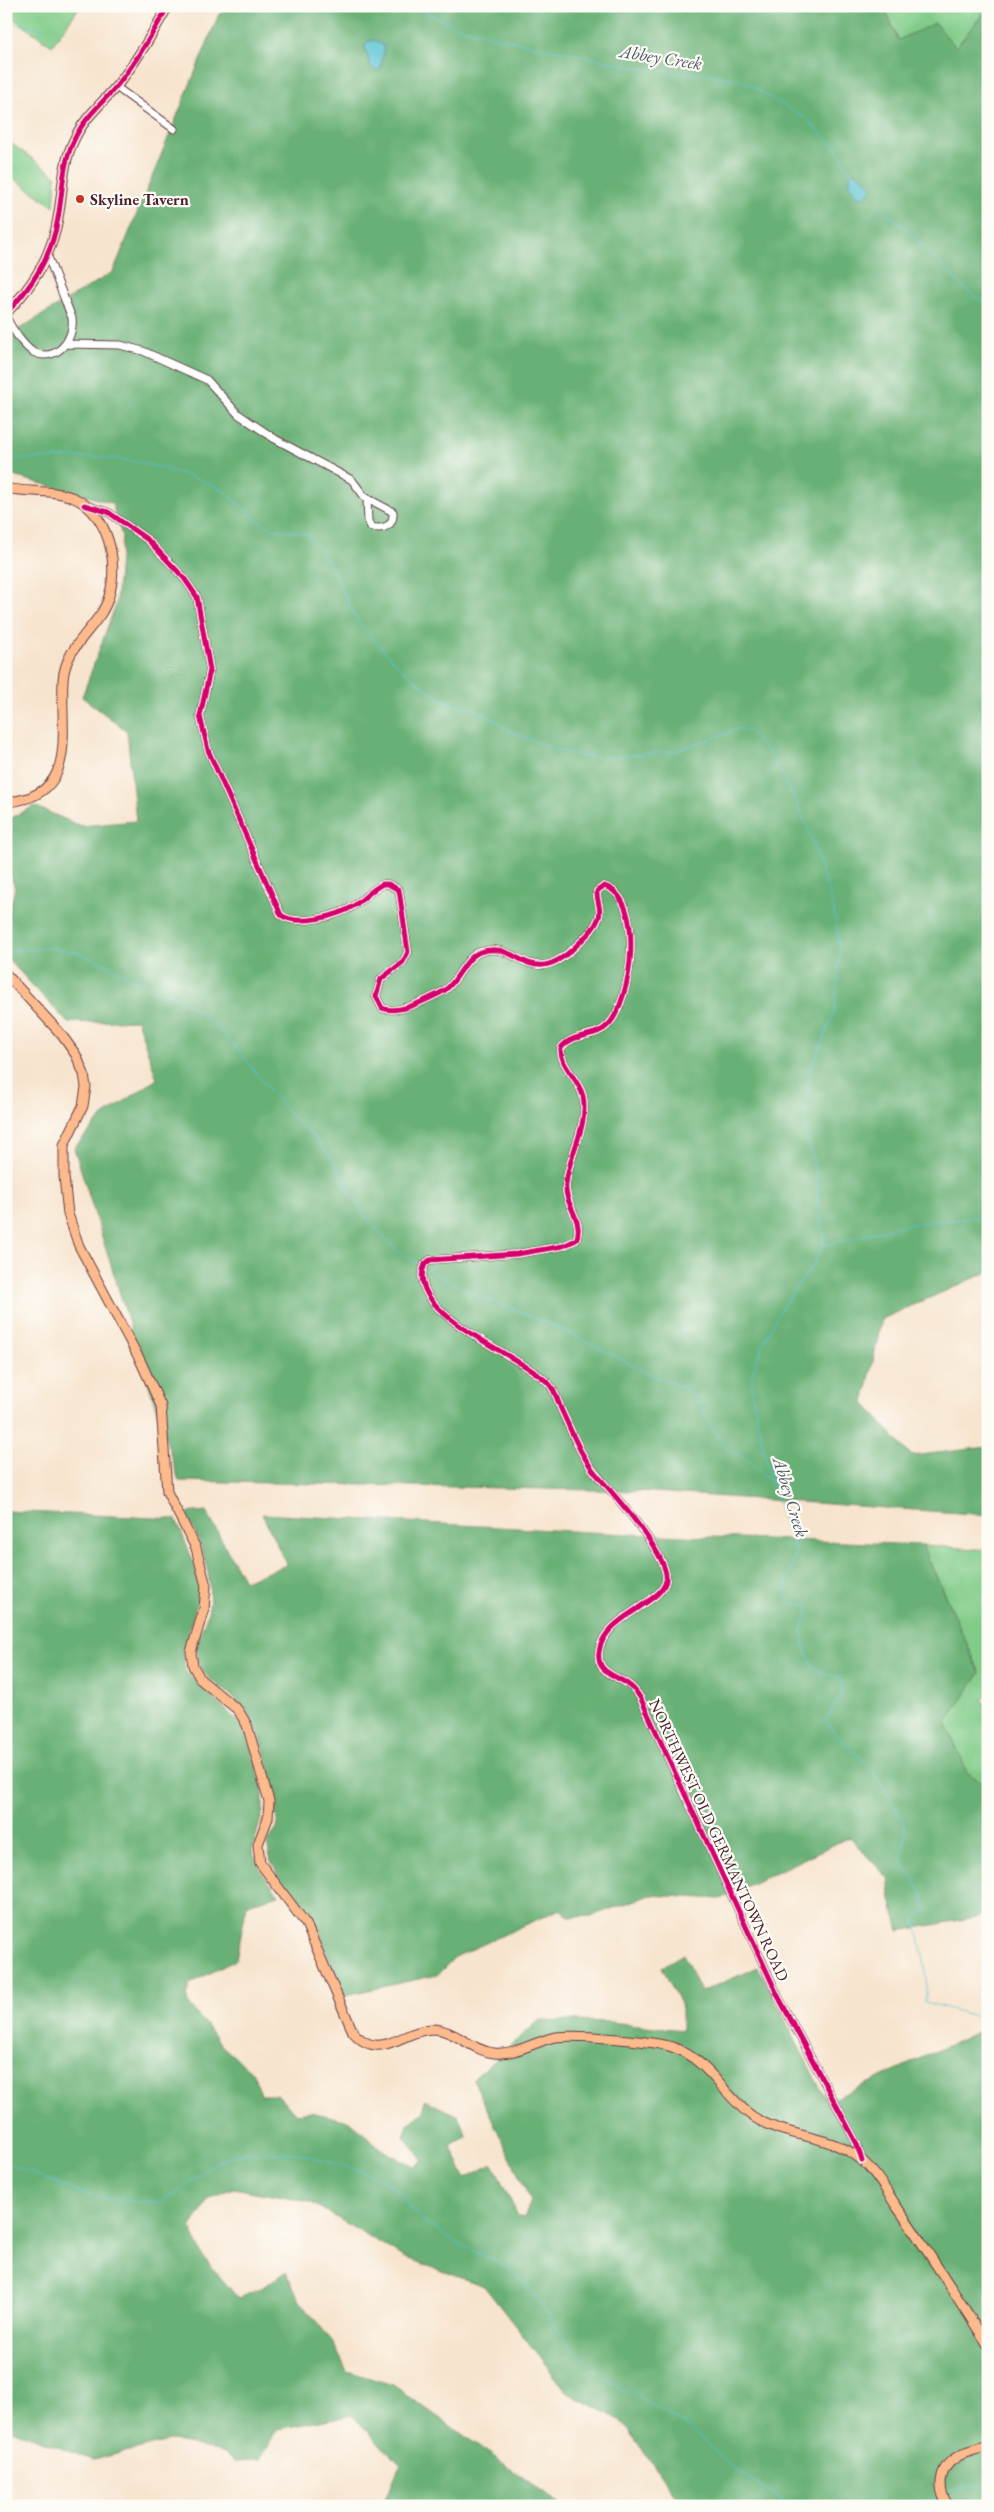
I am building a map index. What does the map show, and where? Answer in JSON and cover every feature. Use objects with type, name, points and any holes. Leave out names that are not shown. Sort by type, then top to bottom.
[{"type":"main road","points":[[6,315],[29,287],[48,257],[54,237],[66,163],[71,146],[82,125],[116,87],[143,50],[168,6]]},
{"type":"main road","points":[[6,488],[64,495],[84,505],[99,521],[110,550],[113,571],[110,595],[101,613],[76,644],[67,662],[63,679],[63,755],[56,776],[49,786],[32,798],[6,802]]},
{"type":"main road","points":[[6,974],[61,1034],[76,1055],[84,1074],[85,1098],[68,1132],[64,1150],[68,1214],[79,1246],[140,1360],[161,1406],[167,1492],[196,1550],[206,1586],[204,1609],[191,1652],[193,1666],[201,1680],[238,1710],[248,1725],[269,1801],[268,1815],[258,1844],[260,1863],[306,1924],[353,2032],[363,2041],[380,2046],[395,2042],[419,2031],[436,2030],[450,2034],[479,2049],[496,2054],[562,2036],[670,2046],[696,2060],[740,2106],[756,2118],[776,2127],[836,2146],[862,2161],[904,2217],[988,2345]]},
{"type":"main road","points":[[948,2506],[940,2486],[946,2467],[959,2455],[988,2446]]},
{"type":"street","points":[[116,87],[174,130]]},
{"type":"street","points":[[6,315],[28,348],[35,352],[52,353],[66,344],[72,335],[72,318],[48,257]]},
{"type":"street","points":[[66,344],[120,345],[144,351],[204,378],[216,388],[238,414],[275,439],[352,480],[365,497],[368,507],[368,521],[371,527],[383,528],[388,526],[393,519],[393,512],[365,497]]},
{"type":"street","name":"NORTHWEST OLD GERMANTOWN ROAD","points":[[84,505],[108,512],[148,540],[184,578],[198,597],[210,670],[202,703],[200,726],[208,750],[281,915],[295,922],[307,920],[347,910],[383,884],[388,884],[399,890],[408,952],[402,962],[381,979],[376,996],[382,1008],[392,1011],[400,1009],[444,991],[450,987],[475,954],[481,952],[505,953],[539,966],[552,964],[560,960],[587,935],[595,924],[600,910],[597,891],[604,886],[616,894],[627,915],[631,930],[632,956],[626,988],[616,1012],[603,1030],[570,1039],[561,1048],[562,1059],[578,1084],[584,1104],[581,1130],[566,1185],[568,1199],[578,1226],[579,1234],[576,1240],[563,1246],[517,1254],[430,1260],[425,1264],[422,1277],[423,1284],[434,1303],[450,1320],[534,1372],[550,1385],[583,1456],[635,1520],[664,1565],[667,1574],[663,1588],[608,1630],[600,1646],[599,1662],[603,1669],[629,1684],[641,1699],[778,1996],[857,2144],[862,2161]]},
{"type":"green space","points":[[6,6],[80,6],[52,46],[13,18],[6,31]]},
{"type":"green space","points":[[235,6],[884,6],[898,40],[935,23],[956,47],[988,8],[988,1272],[882,1319],[864,1403],[911,1456],[988,1447],[988,1515],[639,1491],[179,1481],[74,1148],[103,1116],[157,1079],[137,1020],[68,1023],[6,957],[6,925],[15,888],[6,863],[6,821],[34,806],[81,826],[136,821],[127,731],[82,697],[116,604],[122,536],[112,503],[6,474],[6,337],[113,272],[219,14]]},
{"type":"green space","points":[[884,6],[988,6],[988,8],[956,47],[898,40]]},
{"type":"green space","points":[[8,141],[56,176],[54,207],[6,173]]},
{"type":"green space","points":[[6,1511],[176,1519],[195,1566],[201,1590],[183,1651],[185,1671],[245,1728],[263,1789],[263,1811],[252,1851],[261,1871],[279,1895],[247,1904],[236,1960],[189,1984],[187,1994],[189,2004],[222,2046],[253,2073],[261,2095],[278,2095],[296,2114],[311,2112],[349,2121],[384,2151],[414,2167],[423,2160],[404,2137],[408,2124],[424,2112],[425,2100],[458,2116],[467,2137],[450,2145],[465,2178],[493,2164],[518,2216],[524,2218],[531,2201],[473,2079],[540,2020],[610,2022],[682,2030],[682,2008],[662,1967],[683,1954],[701,1992],[758,1967],[827,2102],[988,2027],[988,2506],[674,2506],[680,2502],[622,2421],[568,2393],[484,2286],[404,2257],[310,2202],[233,2188],[209,2199],[190,2228],[204,2258],[238,2298],[258,2290],[286,2272],[300,2301],[332,2341],[347,2371],[393,2385],[563,2506],[382,2506],[400,2465],[352,2415],[277,2429],[260,2460],[233,2461],[225,2453],[172,2440],[94,2460],[6,2428]]},
{"type":"green space","points":[[206,1511],[244,1581],[287,1565],[262,1514],[606,1533],[922,1545],[980,1673],[946,1723],[967,1772],[988,1787],[988,1915],[899,1931],[888,1878],[849,1837],[720,1899],[650,1895],[591,1916],[570,1917],[560,1909],[455,1957],[437,1975],[341,1996],[321,1936],[281,1881],[271,1861],[267,1844],[278,1826],[266,1757],[257,1731],[238,1702],[203,1672],[196,1655],[198,1641],[208,1613],[210,1594],[205,1558],[185,1513]]},
{"type":"green space","points":[[922,1545],[988,1550],[988,1696],[982,1699],[988,1712],[988,1789],[968,1775],[946,1723],[980,1673]]},
{"type":"water","points":[[374,40],[384,46],[381,68],[376,71],[370,65],[365,46],[367,42]]},
{"type":"water","points":[[854,172],[859,174],[873,188],[864,197],[857,196],[850,185],[850,174]]},
{"type":"waterway","name":"Abbey Creek","points":[[412,6],[455,26],[503,39],[639,68],[726,77],[745,82],[805,118],[836,148],[851,174]]},
{"type":"waterway","points":[[6,22],[46,29]]},
{"type":"waterway","name":"Abbey Creek","points":[[879,206],[907,230],[964,288],[988,305]]},
{"type":"waterway","points":[[14,459],[103,457],[153,466],[193,477],[215,486],[268,526],[308,535],[329,561],[355,617],[402,670],[440,699],[484,713],[510,731],[551,748],[580,756],[614,757],[674,751],[739,729],[749,731],[768,752],[798,805],[812,840],[833,907],[840,950],[835,1011],[811,1069],[805,1105],[805,1125],[816,1173],[818,1205],[824,1236],[823,1246],[814,1263],[781,1309],[763,1344],[752,1374],[752,1394],[771,1483],[795,1550],[786,1592],[792,1604],[806,1605],[809,1609],[802,1630],[804,1646],[812,1665],[821,1673],[838,1676],[843,1685],[840,1698],[825,1721],[872,1769],[904,1822],[905,1835],[901,1860],[904,1867],[914,1877],[927,1909],[915,1917],[926,1969],[925,2002],[975,2016],[988,2024]]},
{"type":"waterway","points":[[6,951],[51,948],[76,952],[108,965],[155,992],[171,995],[187,1003],[213,1023],[234,1045],[285,1109],[313,1136],[335,1163],[351,1195],[368,1220],[395,1249],[422,1266]]},
{"type":"waterway","name":"Abbey Creek","points":[[824,1245],[906,1225],[988,1216]]},
{"type":"waterway","points":[[428,1269],[462,1289],[560,1328],[654,1376],[682,1387],[696,1400],[729,1450],[748,1460],[771,1482]]},
{"type":"waterway","points":[[6,2162],[78,2192],[109,2199],[153,2203],[167,2199],[213,2164],[232,2155],[245,2153],[298,2153],[364,2172],[390,2184],[401,2194],[423,2221],[453,2241],[508,2267],[532,2292],[573,2350],[595,2371],[620,2388],[635,2394],[689,2428],[733,2468],[777,2496],[785,2506]]},
{"type":"waterway","points":[[947,2493],[971,2485],[988,2486]]},
{"type":"waterway","points":[[912,2506],[938,2497]]},
{"type":"cycle path","points":[[6,313],[25,292],[46,258],[58,218],[67,159],[78,132],[126,74],[168,6]]},
{"type":"cycle path","points":[[84,505],[108,512],[148,540],[184,578],[197,597],[210,670],[200,716],[208,750],[281,915],[297,920],[318,919],[348,909],[383,884],[388,884],[399,890],[408,952],[403,962],[381,979],[376,996],[382,1008],[389,1010],[405,1008],[444,991],[470,959],[480,952],[493,950],[504,952],[534,965],[546,965],[559,960],[575,947],[595,925],[600,914],[597,891],[604,886],[617,894],[626,909],[630,929],[631,951],[623,995],[616,1013],[603,1029],[578,1037],[561,1048],[563,1060],[581,1090],[584,1107],[581,1130],[570,1163],[566,1185],[568,1199],[578,1226],[576,1240],[563,1246],[517,1254],[430,1260],[425,1264],[423,1282],[431,1300],[448,1317],[537,1374],[550,1385],[586,1459],[627,1510],[659,1556],[665,1569],[666,1580],[662,1589],[611,1629],[603,1640],[599,1652],[601,1665],[608,1673],[631,1687],[641,1699],[778,1996],[857,2144],[862,2161]]},
{"type":"place","name":"Skyline Tavern","points":[[80,199]]}]
